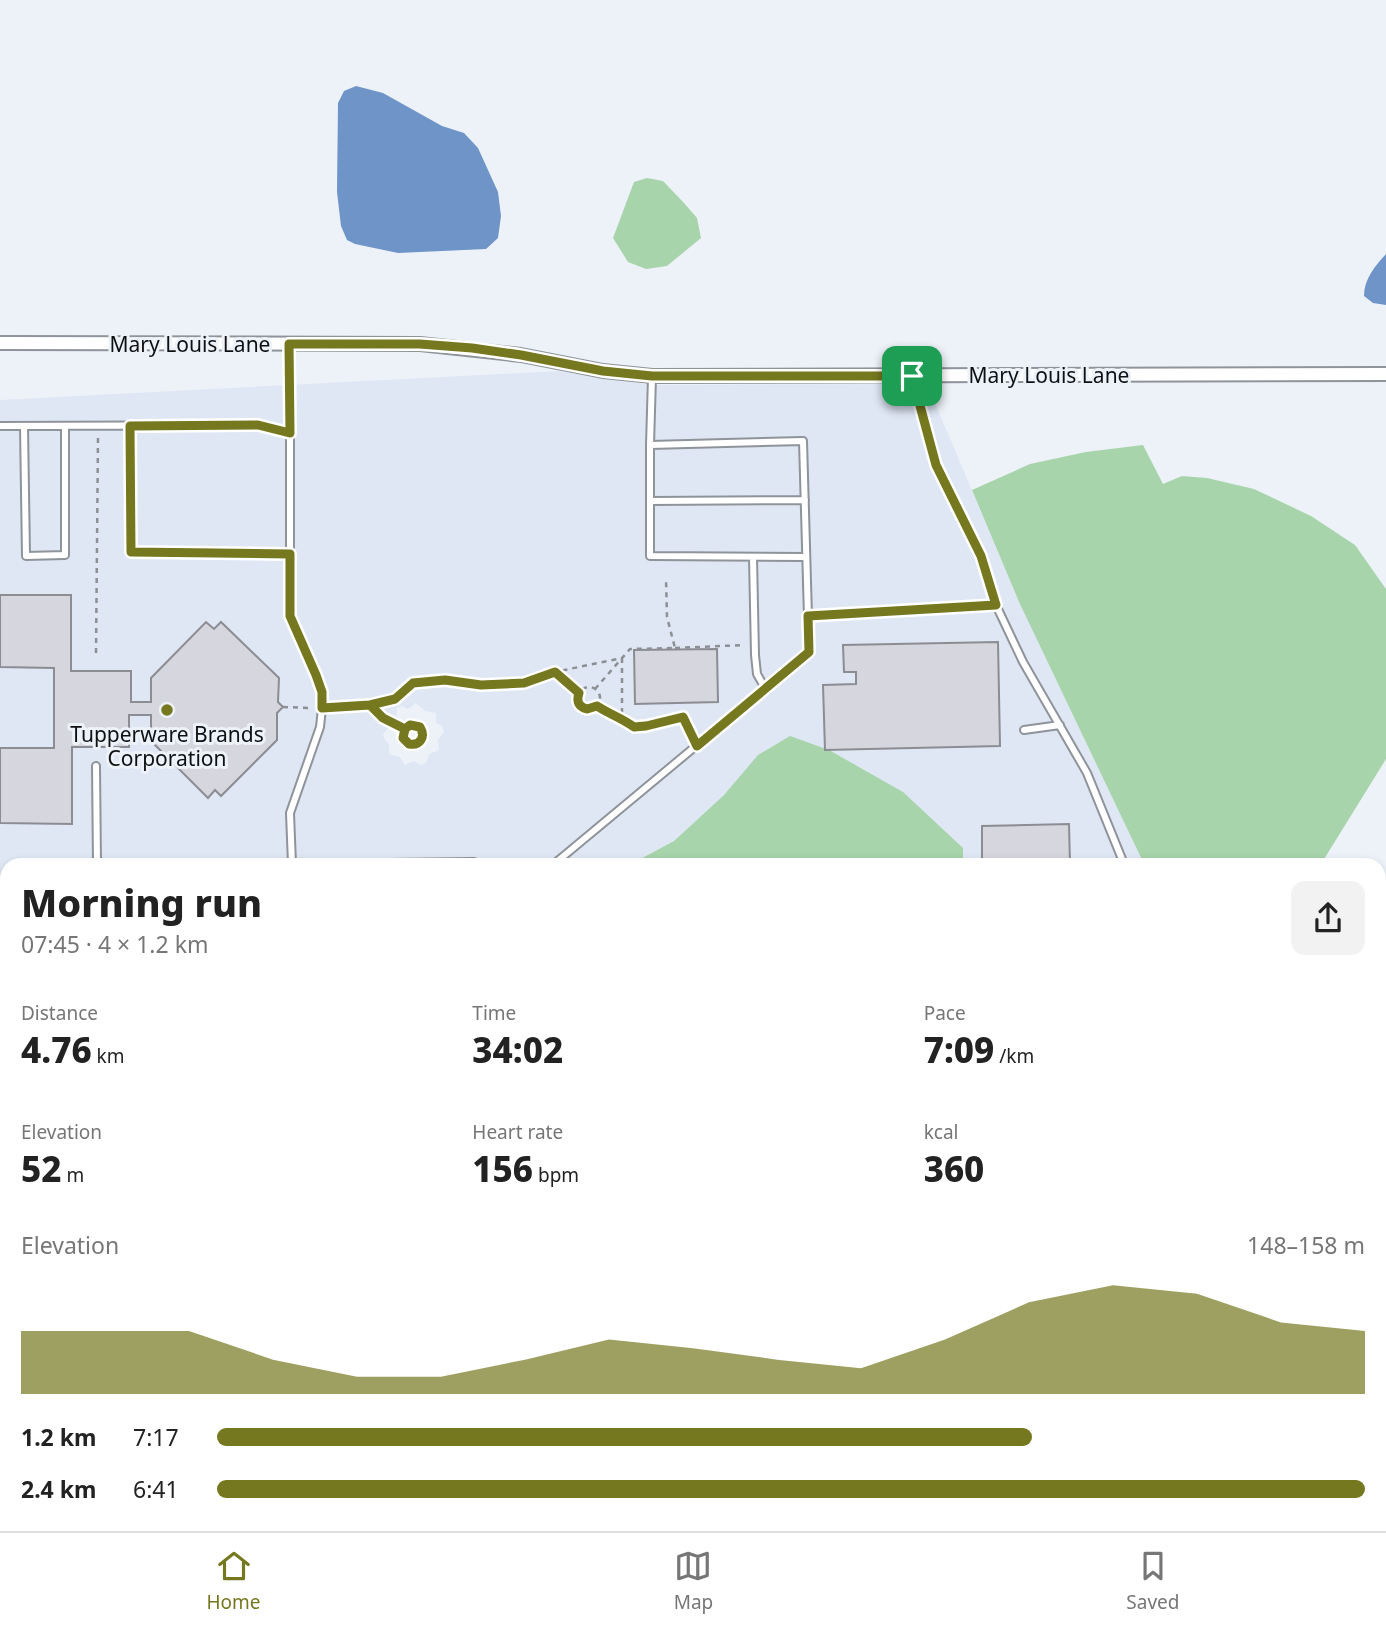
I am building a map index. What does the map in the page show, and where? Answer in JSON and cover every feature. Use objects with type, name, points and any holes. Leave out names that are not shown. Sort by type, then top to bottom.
[{"type":"street","name":"Mary Louis Lane","points":[[0,343],[420,344],[472,348],[603,371],[652,376],[1386,374]]},
{"type":"lane","points":[[289,344],[290,616],[322,692],[320,727],[290,813],[292,858]]},
{"type":"lane","points":[[652,376],[650,556],[806,557]]},
{"type":"lane","points":[[912,376],[936,465],[981,556],[996,605],[1023,662],[1087,773],[1121,858]]},
{"type":"lane","points":[[0,426],[258,425],[290,433]]},
{"type":"lane","points":[[24,426],[26,556],[65,555],[65,426]]},
{"type":"lane","points":[[130,426],[131,552],[290,554]]},
{"type":"lane","points":[[561,858],[809,652],[803,441],[650,445]]},
{"type":"lane","points":[[650,501],[805,500]]},
{"type":"lane","points":[[752,557],[755,655],[757,674],[765,688]]},
{"type":"lane","points":[[808,616],[996,605]]},
{"type":"lane","points":[[1024,730],[1060,725]]},
{"type":"lane","points":[[96,766],[97,858]]},
{"type":"lane","points":[[1117,858],[1119,854]]},
{"type":"path","points":[[96,653],[98,426]]},
{"type":"path","points":[[666,579],[667,617],[675,648]]},
{"type":"path","points":[[595,689],[630,649],[745,645]]},
{"type":"path","points":[[283,707],[370,705],[395,699],[413,683],[445,680],[481,685],[524,683],[555,672],[622,658]]},
{"type":"path","points":[[622,658],[622,718]]},
{"type":"path","points":[[555,672],[579,693]]},
{"type":"path","points":[[588,687],[595,689],[600,699],[597,706],[587,709],[581,706],[579,693],[588,687]]},
{"type":"path","points":[[370,705],[383,718],[405,729]]},
{"type":"path","points":[[597,706],[634,727],[683,717],[697,746]]},
{"type":"path","points":[[410,725],[420,727],[423,734],[421,741],[416,745],[407,743],[402,734],[405,729],[410,725]]},
{"type":"shaded area","points":[[559,371],[652,385],[927,384],[1019,602],[1141,858],[963,858],[963,848],[758,756],[724,795],[674,841],[642,858],[0,858],[0,400]],"holes":[[[416,703],[425,711],[436,713],[436,723],[442,726],[444,732],[438,740],[439,750],[429,754],[426,763],[421,765],[414,761],[405,765],[400,757],[389,754],[389,744],[383,735],[396,724],[397,708],[402,706],[408,709]]]},
{"type":"green space","points":[[647,178],[663,181],[684,203],[697,218],[701,238],[667,266],[646,269],[628,262],[613,238],[634,182]]},
{"type":"green space","points":[[1143,445],[1163,484],[1182,476],[1207,478],[1254,489],[1311,516],[1355,545],[1386,589],[1386,759],[1325,858],[1141,858],[1019,602],[972,490],[1030,464],[1086,452]]},
{"type":"green space","points":[[790,736],[829,750],[903,792],[963,848],[963,858],[642,858],[674,841],[724,795],[758,755]]},
{"type":"water","points":[[356,86],[383,93],[442,126],[464,133],[478,148],[498,192],[501,216],[498,238],[486,249],[398,253],[347,240],[341,226],[337,192],[338,103],[344,91]]},
{"type":"water","points":[[1386,254],[1386,305],[1373,303],[1364,296],[1364,290],[1374,268]]},
{"type":"building","name":"Tupperware Brands Corporation","points":[[0,595],[71,595],[71,671],[131,671],[131,702],[151,702],[151,678],[206,622],[214,629],[221,622],[279,678],[278,702],[283,707],[277,713],[277,740],[221,796],[215,790],[208,798],[151,741],[151,715],[129,715],[129,747],[72,747],[72,824],[0,823],[0,748],[54,748],[54,668],[0,667]]},
{"type":"building","points":[[998,642],[1000,746],[825,750],[823,685],[856,684],[856,672],[844,672],[843,645]]},
{"type":"building","points":[[717,649],[718,702],[635,704],[634,650]]},
{"type":"building","points":[[1069,824],[1070,858],[982,858],[982,826]]},
{"type":"place","name":"Tupperware Brands Corporation","points":[[167,710]]},
{"type":"route","points":[[912,376],[652,376],[603,371],[472,348],[420,344],[289,344],[290,433],[258,425],[130,426],[131,552],[290,554],[290,616],[322,692],[322,708],[370,705],[383,718],[405,729],[403,738],[409,744],[416,745],[421,741],[423,734],[420,727],[410,725],[405,729],[383,718],[370,705],[395,699],[413,683],[445,680],[481,685],[524,683],[555,672],[579,693],[581,706],[587,709],[597,706],[634,727],[683,717],[697,746],[809,652],[808,616],[996,605],[981,556],[936,465],[912,376]]}]
